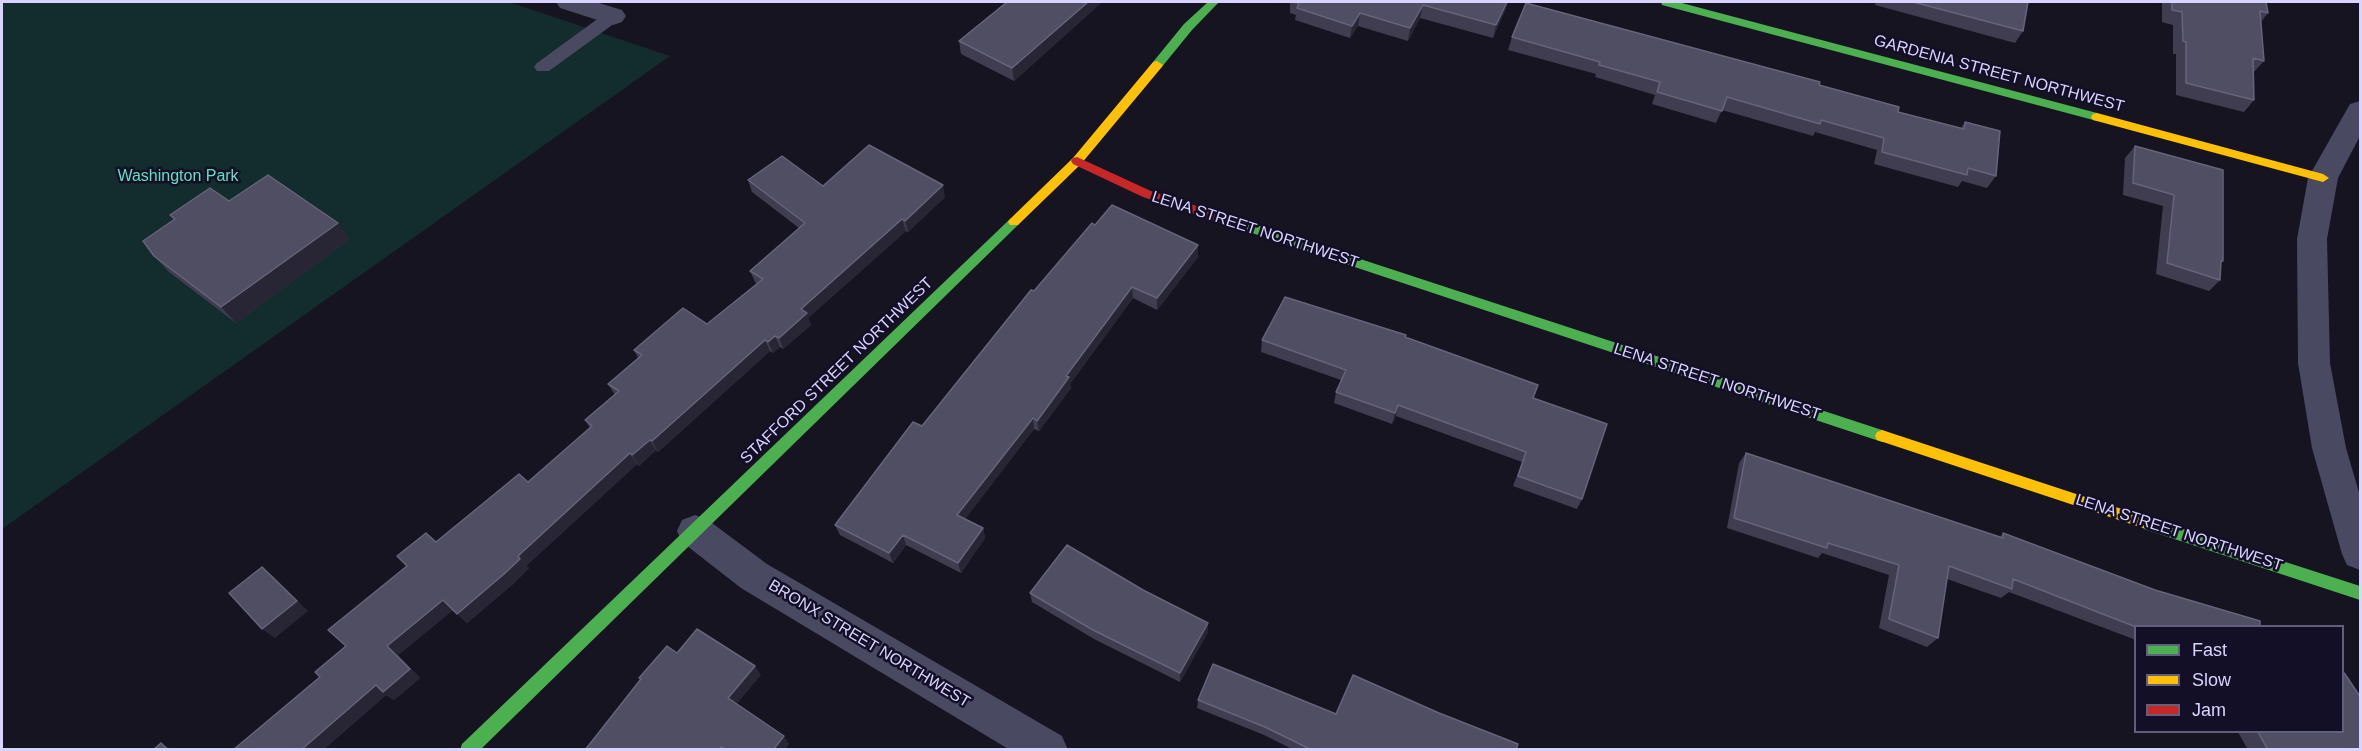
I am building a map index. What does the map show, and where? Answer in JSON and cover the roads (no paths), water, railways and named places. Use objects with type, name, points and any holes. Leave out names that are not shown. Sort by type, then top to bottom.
[{"type":"street","points":[[569,2],[613,16]]},
{"type":"street","name":"STAFFORD STREET NORTHWEST","points":[[468,750],[1077,161],[1188,27],[1214,2]]},
{"type":"street","name":"GARDENIA STREET NORTHWEST","points":[[1666,2],[2323,178]]},
{"type":"street","points":[[2361,111],[2323,178],[2312,239],[2314,363],[2329,448],[2361,554]]},
{"type":"street","name":"LENA STREET NORTHWEST","points":[[1077,161],[1147,194],[2361,593]]},
{"type":"street","name":"BRONX STREET NORTHWEST","points":[[695,531],[754,576],[1048,750]]},
{"type":"lane","points":[[543,67],[613,16]]},
{"type":"park label","name":"Washington Park","points":[[178,177]]}]
